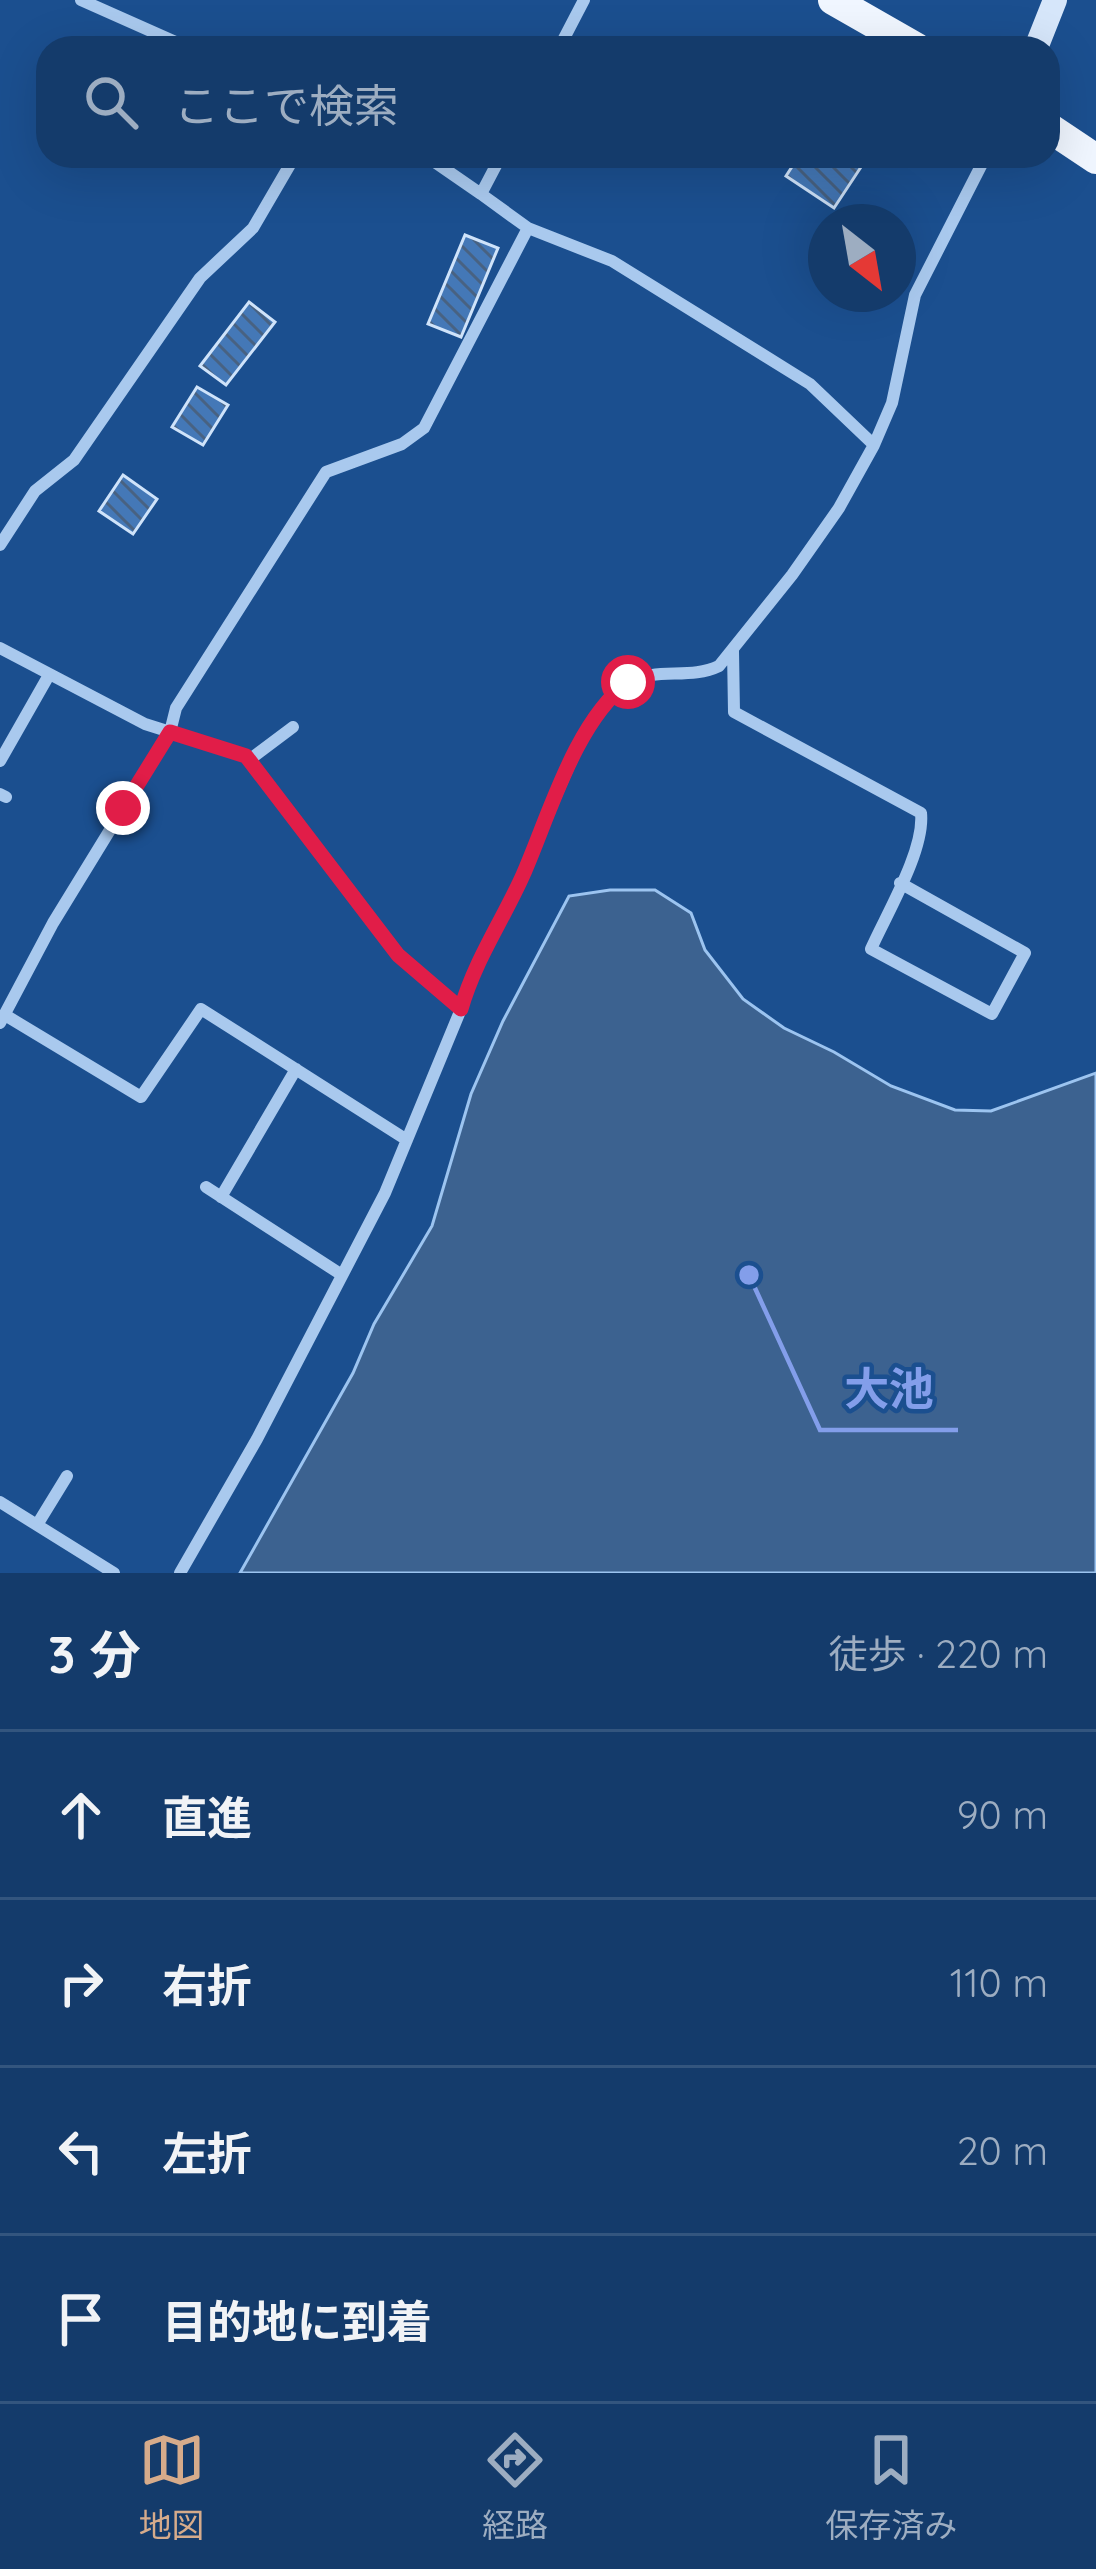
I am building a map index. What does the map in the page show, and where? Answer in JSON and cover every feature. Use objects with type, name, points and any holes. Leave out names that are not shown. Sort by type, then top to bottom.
[{"type":"main road","points":[[833,0],[896,36]]},
{"type":"main road","points":[[1060,135],[1096,159]]},
{"type":"street","points":[[81,0],[163,36]]},
{"type":"street","points":[[565,36],[584,0]]},
{"type":"street","points":[[1041,36],[1055,0]]},
{"type":"street","points":[[0,545],[35,491],[74,460],[200,278],[253,228],[288,168]]},
{"type":"street","points":[[443,168],[528,228],[612,261],[790,372],[874,445]]},
{"type":"street","points":[[481,194],[495,168]]},
{"type":"street","points":[[180,1573],[342,1275],[407,1140],[470,977],[522,878],[560,785],[610,696],[648,675],[703,674],[719,666],[827,525],[892,404],[915,296],[980,168]]},
{"type":"street","points":[[407,1140],[201,1009],[141,1096],[2,1019],[53,923],[170,732],[176,708],[326,472],[402,444],[424,428],[528,228]]},
{"type":"street","points":[[0,648],[112,710],[249,760],[398,955],[461,1009]]},
{"type":"street","points":[[733,651],[734,712],[921,813],[923,831],[900,883],[871,949],[992,1014],[1025,953],[900,883]]},
{"type":"street","points":[[0,761],[49,675]]},
{"type":"street","points":[[249,760],[293,727]]},
{"type":"street","points":[[221,1197],[296,1069]]},
{"type":"street","points":[[206,1187],[342,1275]]},
{"type":"street","points":[[37,1525],[67,1476]]},
{"type":"street","points":[[0,1502],[114,1573]]},
{"type":"water","points":[[655,890],[691,913],[705,950],[743,999],[784,1028],[891,1086],[955,1110],[991,1111],[1096,1073],[1096,1573],[240,1573],[432,1226],[471,1094],[503,1021],[569,896]]},
{"type":"building","points":[[791,168],[860,168],[837,204],[828,204],[786,176]]},
{"type":"building","points":[[465,235],[498,248],[461,337],[428,324]]},
{"type":"building","points":[[249,302],[275,322],[226,385],[200,366]]},
{"type":"building","points":[[197,387],[228,405],[203,445],[172,427]]},
{"type":"building","points":[[123,475],[157,499],[133,534],[99,511]]},
{"type":"place","name":"大池","points":[[749,1275]]},
{"type":"route","points":[[123,808],[170,732],[246,756],[398,955],[461,1009],[470,977],[522,878],[560,785],[610,696],[628,682]]}]
